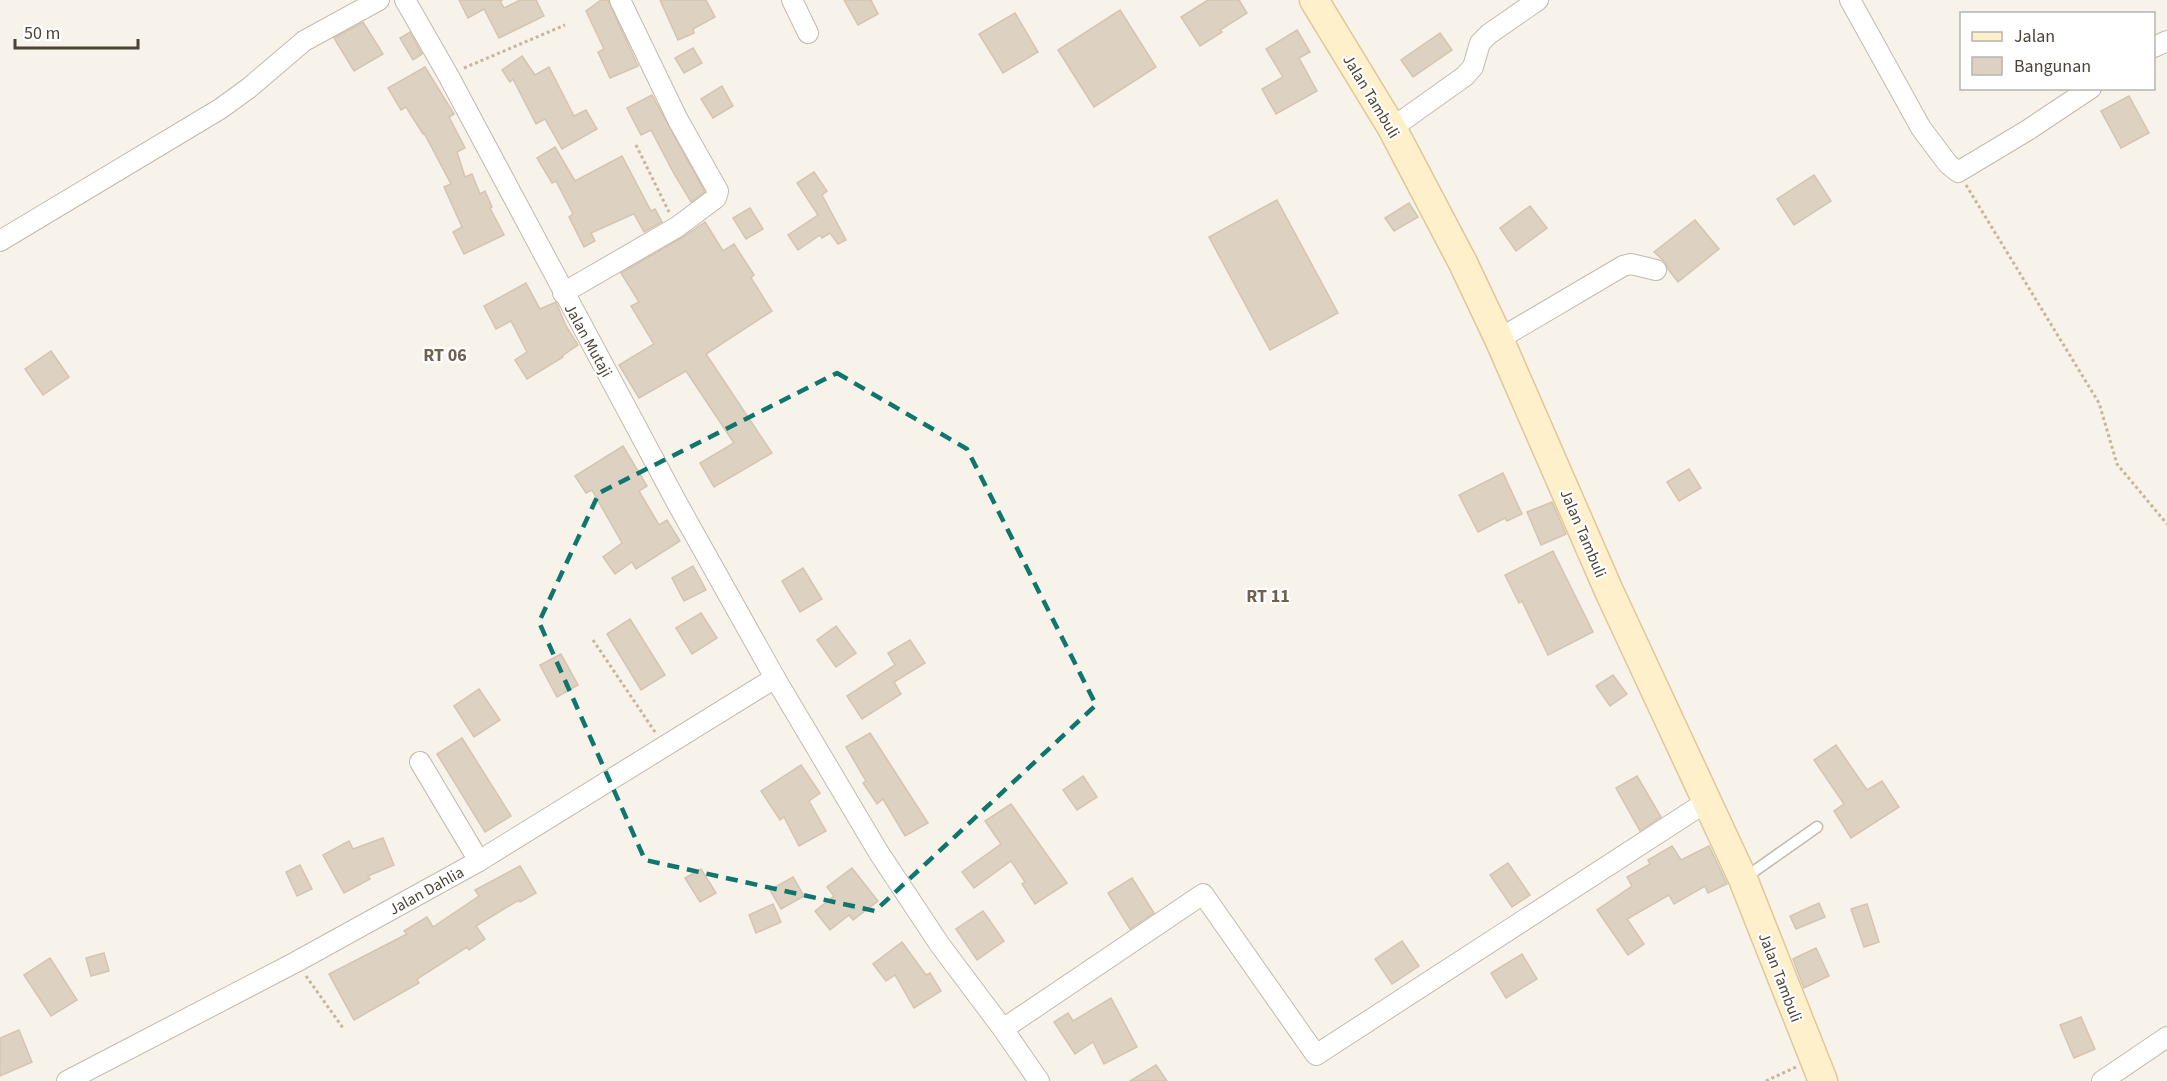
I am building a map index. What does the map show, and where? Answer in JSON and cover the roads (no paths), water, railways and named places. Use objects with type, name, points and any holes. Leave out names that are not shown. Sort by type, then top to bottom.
[{"type":"street","points":[[0,241],[220,109],[304,41],[379,0]]},
{"type":"street","name":"Jalan Mutaji","points":[[405,0],[448,75],[563,293],[775,678],[842,794],[940,945],[1039,1081]]},
{"type":"street","points":[[563,293],[677,227],[716,198],[718,191],[678,120],[620,0]]},
{"type":"street","points":[[792,0],[808,33]]},
{"type":"street","name":"Jalan Tambuli","points":[[1314,0],[1392,128],[1463,263],[1499,339],[1609,591],[1743,879],[1818,1069]]},
{"type":"street","points":[[1392,128],[1465,76],[1473,67],[1480,43],[1538,0]]},
{"type":"street","points":[[1850,0],[1921,128],[1948,164],[1958,172],[2028,130],[2088,90]]},
{"type":"street","points":[[1499,339],[1623,266],[1631,264],[1656,270]]},
{"type":"street","name":"Jalan Dahlia","points":[[67,1081],[296,962],[479,861],[775,678]]},
{"type":"street","points":[[420,762],[479,861]]},
{"type":"street","points":[[1003,1029],[1203,894],[1316,1055],[1706,802]]},
{"type":"street","points":[[2102,1081],[2167,1037]]},
{"type":"lane","points":[[1743,879],[1817,827]]},
{"type":"district","name":"RT 06","points":[[445,355]]},
{"type":"district","name":"RT 11","points":[[1268,596]]}]
